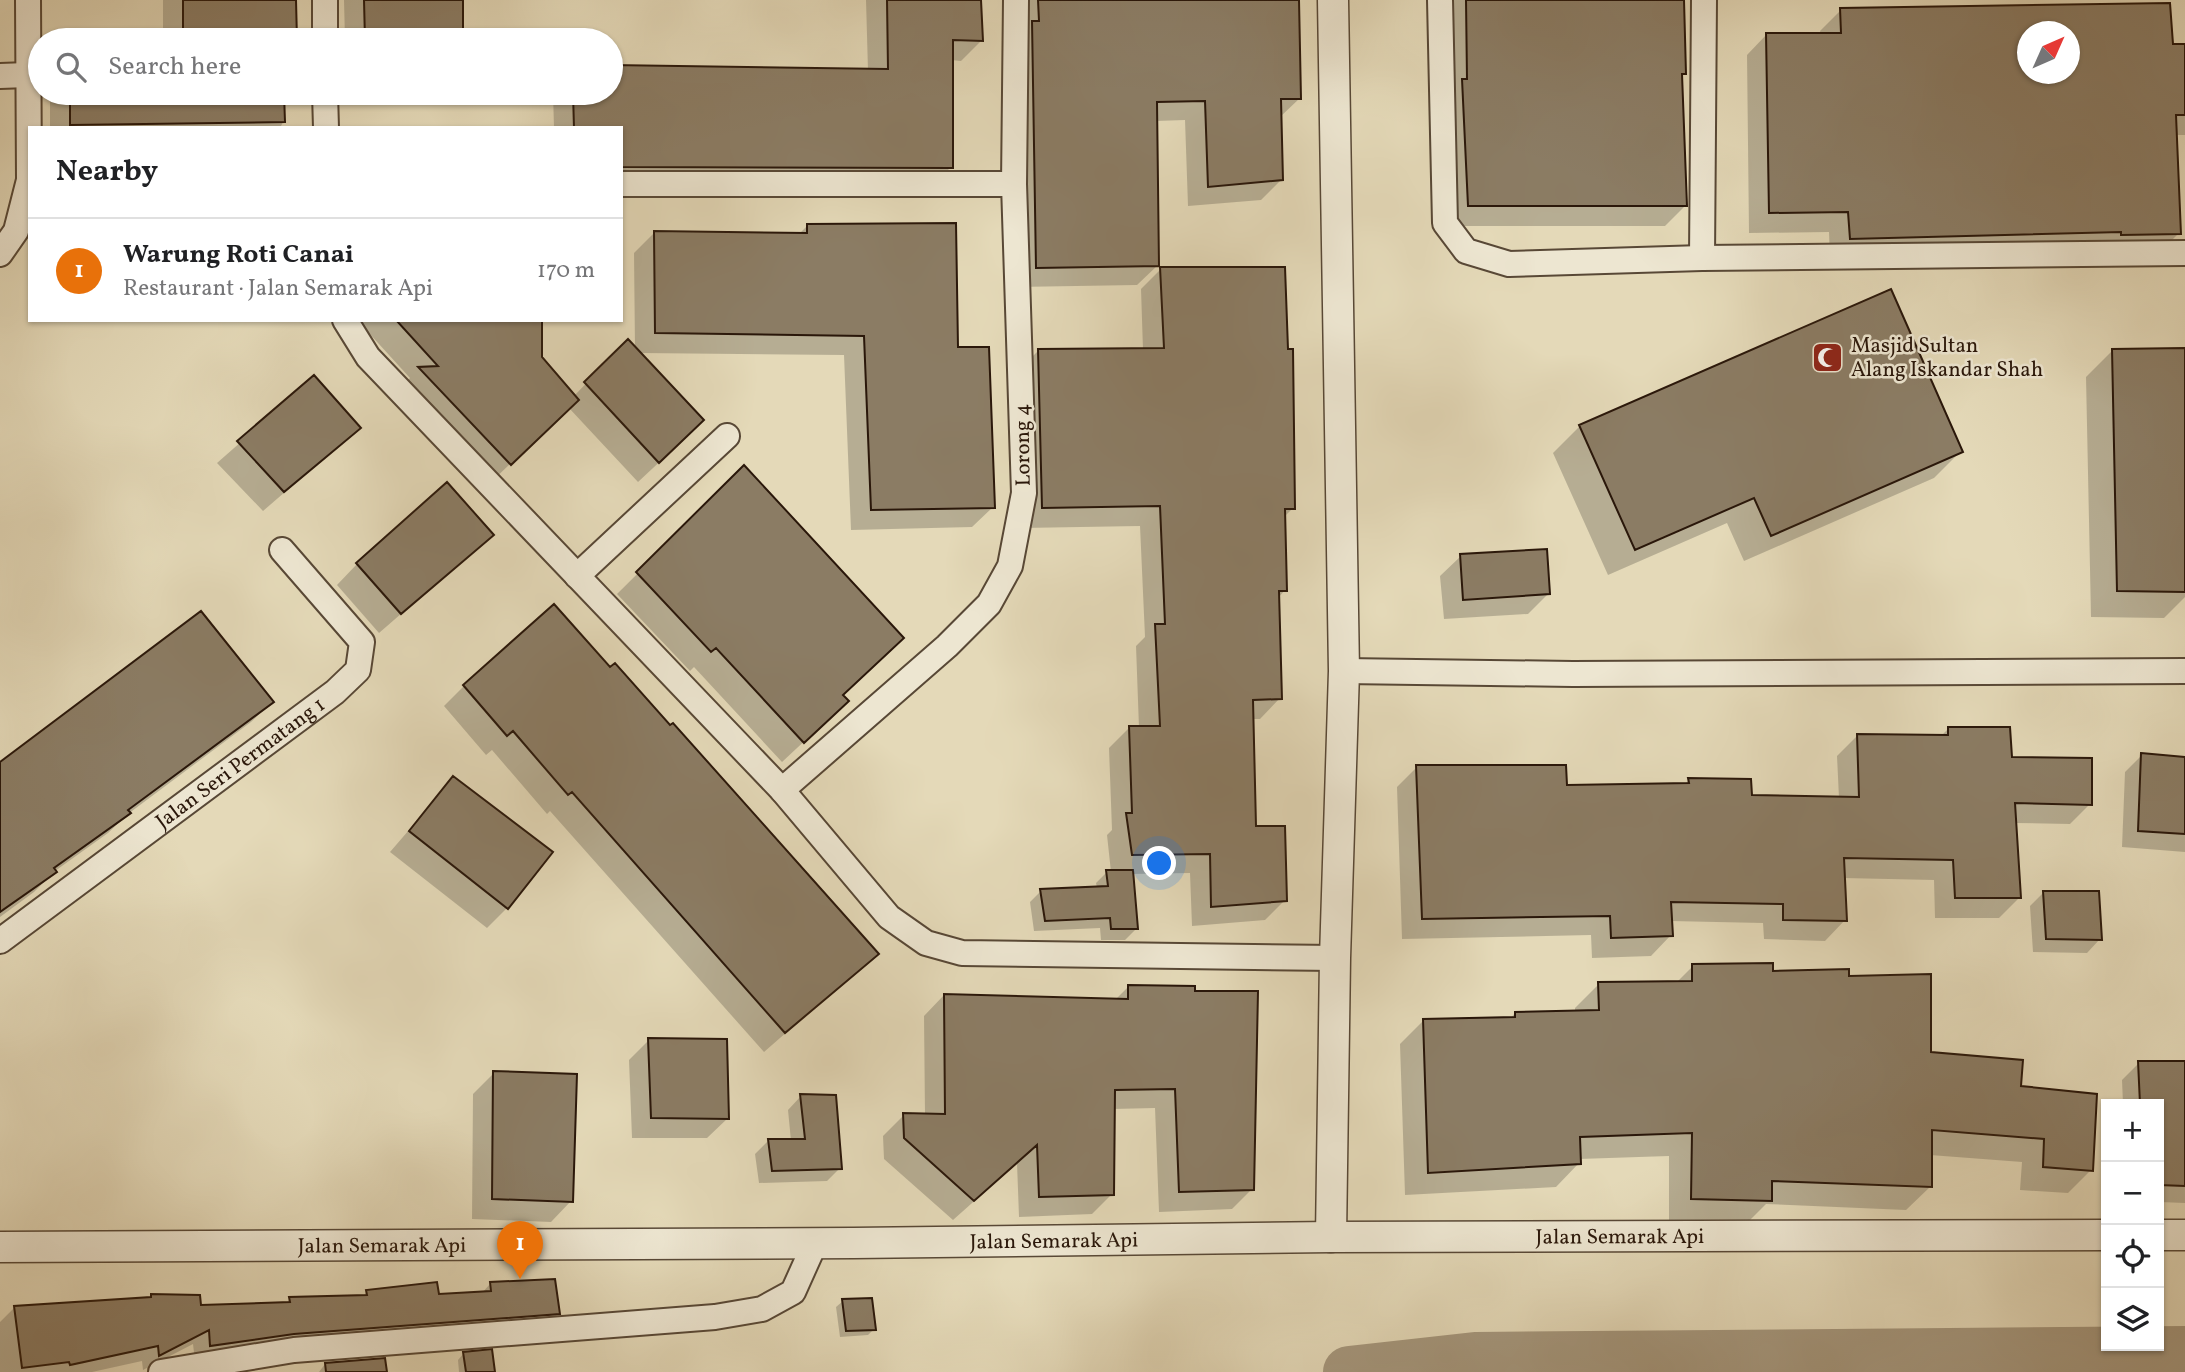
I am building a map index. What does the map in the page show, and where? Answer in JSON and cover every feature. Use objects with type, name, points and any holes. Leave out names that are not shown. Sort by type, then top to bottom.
[{"type":"street","points":[[27,0],[28,128]]},
{"type":"street","points":[[325,0],[325,28]]},
{"type":"street","name":"Lorong 4","points":[[782,790],[947,646],[989,604],[1010,566],[1024,493],[1014,184],[1016,0]]},
{"type":"street","points":[[1331,1237],[1335,958],[1344,671],[1333,0]]},
{"type":"street","points":[[1440,0],[1445,223],[1466,251],[1509,264],[1702,258],[2185,253]]},
{"type":"street","points":[[1702,258],[1704,0]]},
{"type":"street","points":[[0,76],[27,75]]},
{"type":"street","points":[[325,105],[326,126]]},
{"type":"street","points":[[0,254],[16,230],[28,184]]},
{"type":"street","points":[[623,184],[1014,184]]},
{"type":"street","points":[[346,322],[368,357],[782,790],[889,917],[926,943],[962,953],[1335,958]]},
{"type":"street","points":[[578,576],[727,436]]},
{"type":"street","name":"Jalan Seri Permatang 1","points":[[0,941],[335,692],[358,670],[362,642],[282,550]]},
{"type":"street","points":[[1344,671],[1587,674],[2185,671]]},
{"type":"street","name":"Jalan Semarak Api","points":[[0,1247],[815,1243],[1331,1237],[2101,1235]]},
{"type":"street","points":[[2164,1235],[2185,1235]]},
{"type":"street","points":[[161,1372],[294,1350],[715,1317],[762,1310],[793,1292],[815,1243]]},
{"type":"building","points":[[183,0],[296,0],[297,28],[183,28]]},
{"type":"building","points":[[364,0],[463,0],[463,28],[365,28]]},
{"type":"building","points":[[887,0],[981,0],[983,41],[953,40],[953,168],[623,167],[623,126],[574,126],[573,105],[623,105],[623,65],[888,69]]},
{"type":"building","points":[[1038,0],[1299,0],[1301,99],[1281,99],[1283,180],[1208,187],[1205,101],[1157,102],[1159,266],[1036,268],[1032,21],[1039,21]]},
{"type":"building","points":[[1466,0],[1684,0],[1686,74],[1682,74],[1687,206],[1468,206],[1462,79],[1467,79]]},
{"type":"building","points":[[2170,3],[2173,44],[2185,44],[2185,115],[2176,115],[2181,234],[2121,235],[2121,232],[1850,239],[1848,212],[1769,213],[1766,33],[1841,33],[1840,8]]},
{"type":"building","points":[[70,105],[284,105],[285,122],[70,125]]},
{"type":"building","points":[[956,223],[958,347],[989,347],[995,508],[871,510],[864,336],[655,333],[654,231],[807,233],[807,224]]},
{"type":"building","points":[[1160,267],[1285,267],[1288,349],[1293,349],[1295,509],[1285,509],[1287,591],[1279,591],[1282,699],[1253,700],[1256,826],[1285,826],[1287,901],[1211,907],[1210,854],[1132,855],[1126,813],[1132,813],[1129,726],[1160,726],[1155,624],[1165,624],[1160,506],[1042,508],[1038,349],[1164,348]]},
{"type":"building","name":"Masjid Sultan Alang Iskandar Shah","points":[[1891,289],[1963,452],[1771,536],[1754,498],[1635,550],[1579,425]]},
{"type":"building","points":[[398,322],[542,322],[542,357],[579,400],[511,465],[418,367],[438,366]]},
{"type":"building","points":[[628,339],[704,420],[659,463],[584,382]]},
{"type":"building","points":[[2185,348],[2185,592],[2117,591],[2112,349]]},
{"type":"building","points":[[314,375],[361,428],[284,492],[237,441]]},
{"type":"building","points":[[744,465],[904,638],[843,695],[849,701],[804,743],[716,648],[711,652],[636,572]]},
{"type":"building","points":[[447,482],[494,535],[401,614],[356,563]]},
{"type":"building","points":[[1547,549],[1550,594],[1463,600],[1460,554]]},
{"type":"building","points":[[554,604],[610,667],[615,663],[670,725],[673,723],[879,954],[785,1033],[572,792],[568,795],[513,731],[507,736],[463,685]]},
{"type":"building","points":[[201,611],[274,702],[128,810],[131,813],[54,868],[57,872],[0,912],[0,762]]},
{"type":"building","points":[[1948,727],[2010,727],[2012,757],[2092,758],[2092,805],[2015,803],[2021,898],[1955,898],[1953,860],[1844,858],[1847,921],[1783,920],[1783,904],[1671,902],[1673,936],[1611,938],[1610,916],[1422,919],[1416,765],[1566,765],[1567,785],[1689,783],[1688,778],[1751,779],[1752,795],[1859,797],[1857,734],[1948,735]]},
{"type":"building","points":[[2141,753],[2185,757],[2185,834],[2138,831]]},
{"type":"building","points":[[453,776],[553,852],[508,909],[409,831]]},
{"type":"building","points":[[1106,870],[1133,870],[1138,929],[1111,929],[1110,918],[1045,921],[1040,889],[1108,886]]},
{"type":"building","points":[[2043,891],[2099,891],[2102,940],[2046,939]]},
{"type":"building","points":[[1773,963],[1773,971],[1849,969],[1849,976],[1931,974],[1931,1052],[2023,1060],[2021,1086],[2097,1094],[2093,1171],[2043,1167],[2044,1139],[1932,1130],[1932,1187],[1772,1181],[1772,1201],[1691,1199],[1692,1133],[1580,1137],[1581,1164],[1428,1173],[1423,1019],[1515,1017],[1515,1012],[1599,1010],[1598,982],[1692,981],[1692,964]]},
{"type":"building","points":[[1128,985],[1195,986],[1195,991],[1258,991],[1254,1190],[1179,1192],[1175,1089],[1115,1090],[1114,1195],[1039,1197],[1037,1145],[974,1201],[904,1138],[903,1113],[945,1114],[944,994],[1128,999]]},
{"type":"building","points":[[648,1038],[727,1039],[729,1119],[651,1118]]},
{"type":"building","points":[[2138,1061],[2185,1061],[2185,1186],[2164,1185],[2164,1099],[2140,1099]]},
{"type":"building","points":[[493,1071],[577,1074],[573,1202],[492,1199]]},
{"type":"building","points":[[800,1094],[836,1095],[842,1169],[772,1171],[768,1139],[805,1139]]},
{"type":"building","points":[[555,1279],[560,1314],[294,1334],[210,1346],[209,1330],[159,1356],[158,1346],[70,1365],[69,1362],[22,1368],[14,1306],[151,1297],[151,1294],[200,1295],[201,1305],[290,1302],[289,1297],[367,1295],[366,1290],[437,1282],[439,1294],[491,1291],[490,1282]]},
{"type":"building","points":[[872,1298],[876,1330],[846,1331],[842,1299]]},
{"type":"building","points":[[492,1349],[495,1372],[466,1372],[463,1352]]},
{"type":"building","points":[[385,1358],[387,1372],[326,1372],[325,1363]]},
{"type":"waterway","points":[[1349,1372],[1475,1358],[2185,1352]]},
{"type":"place","name":"Masjid Sultan Alang Iskandar Shah","points":[[1828,357]]},
{"type":"place","name":"Warung Roti Canai","points":[[520,1279]]}]
